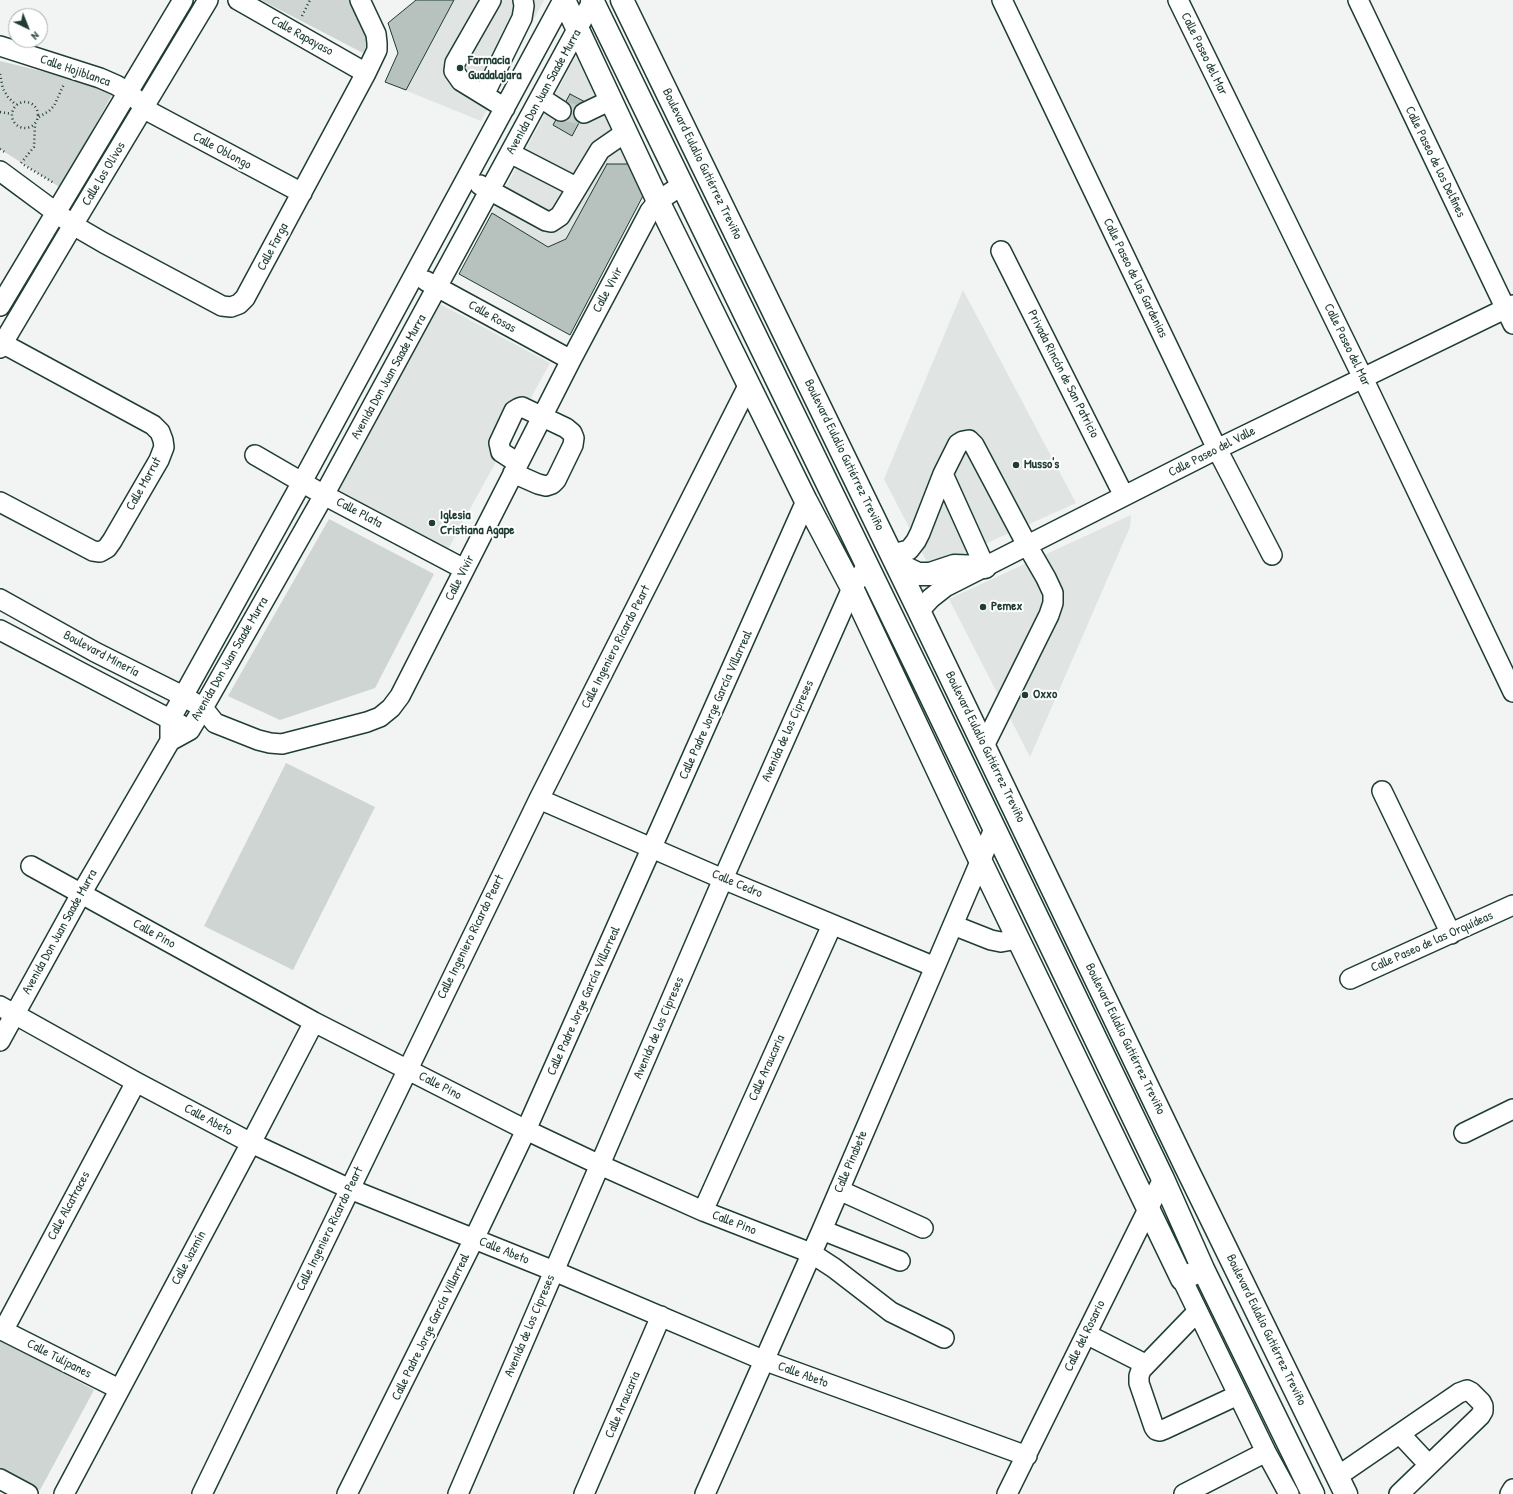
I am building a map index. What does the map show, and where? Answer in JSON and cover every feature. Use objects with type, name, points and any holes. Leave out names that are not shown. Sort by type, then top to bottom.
[{"type":"main road","points":[[564,0],[658,201],[806,501],[852,588],[980,860],[1182,1279],[1203,1269]]},
{"type":"main road","name":"Boulevard Eulalio Gutiérrez Treviño","points":[[592,0],[1163,1179],[1203,1269],[1313,1494]]},
{"type":"main road","name":"Boulevard Eulalio Gutiérrez Treviño","points":[[622,0],[894,559],[1182,1160],[1342,1485]]},
{"type":"main road","points":[[894,559],[918,574],[930,574],[954,566],[985,567]]},
{"type":"main road","points":[[919,611],[913,625],[912,633],[920,676]]},
{"type":"street","name":"Calle los Olivos","points":[[0,306],[183,0]]},
{"type":"street","name":"Calle los Olivos","points":[[1,345],[208,0]]},
{"type":"street","name":"Calle Rapayaso","points":[[238,0],[366,73]]},
{"type":"street","name":"Calle Farga","points":[[55,213],[72,225],[151,269],[222,306],[231,307],[239,304],[245,298],[377,50],[378,43],[373,26],[360,0]]},
{"type":"street","points":[[491,0],[455,62],[454,71],[461,81],[505,108]]},
{"type":"street","points":[[484,95],[522,18],[524,6],[523,0]]},
{"type":"street","name":"Avenida Don Juan Saade Murra","points":[[0,1041],[7,1010],[82,894],[170,741],[170,720],[302,482],[564,0]]},
{"type":"street","name":"Avenida Don Juan Saade Murra","points":[[170,741],[190,730],[203,708],[324,495],[541,98],[592,0]]},
{"type":"street","name":"Calle Paseo de las Gardenias","points":[[1002,0],[1217,449],[1272,555]]},
{"type":"street","name":"Calle Paseo del Mar","points":[[1178,0],[1363,378],[1513,692]]},
{"type":"street","name":"Calle Paseo de los Delfines","points":[[1358,0],[1511,312]]},
{"type":"street","name":"Calle Hojiblanca","points":[[0,46],[100,78],[128,92],[144,106]]},
{"type":"street","points":[[541,98],[561,111]]},
{"type":"street","points":[[584,113],[611,100]]},
{"type":"street","name":"Calle Oblongo","points":[[144,106],[160,118],[302,193]]},
{"type":"street","points":[[466,178],[546,221],[551,222],[560,216],[576,187],[600,150],[626,132]]},
{"type":"street","points":[[510,153],[576,187]]},
{"type":"street","points":[[5,164],[55,213]]},
{"type":"street","name":"Calle Vivir","points":[[215,724],[270,744],[282,744],[367,722],[380,717],[391,708],[400,696],[542,416],[650,211],[658,201],[682,185]]},
{"type":"street","name":"Privada Rincón de San Patricio","points":[[1001,252],[1124,496]]},
{"type":"street","name":"Calle Rosas","points":[[414,274],[571,360]]},
{"type":"street","name":"Calle Paseo del Valle","points":[[919,611],[945,587],[1217,449],[1363,378],[1511,312]]},
{"type":"street","name":"Calle Morrut","points":[[0,502],[93,551],[100,552],[107,548],[112,541],[159,460],[164,447],[160,432],[153,425],[1,345]]},
{"type":"street","name":"Calle Ingeniero Ricardo Peart","points":[[202,1494],[539,799],[749,384]]},
{"type":"street","points":[[522,407],[566,428],[572,433],[574,438],[573,445],[556,480],[552,484],[546,486],[516,468],[501,452],[499,443],[514,411],[522,407]]},
{"type":"street","points":[[894,559],[909,550],[916,541],[958,444],[969,440],[974,445],[1053,593],[1053,603],[1049,615],[984,746]]},
{"type":"street","name":"Calle Plata","points":[[255,455],[324,495],[464,569]]},
{"type":"street","points":[[944,474],[985,567]]},
{"type":"street","name":"Calle Padre Jorge García Villarreal","points":[[347,1494],[474,1239],[526,1130],[806,501]]},
{"type":"street","name":"Avenida de los Cipreses","points":[[458,1494],[723,879],[852,588],[867,566]]},
{"type":"street","name":"Boulevard Minería","points":[[0,599],[95,652],[183,696],[203,708]]},
{"type":"street","name":"Boulevard Minería","points":[[0,630],[190,730]]},
{"type":"street","points":[[190,730],[215,724],[203,708]]},
{"type":"street","points":[[1382,791],[1451,934]]},
{"type":"street","name":"Calle Cedro","points":[[539,799],[723,879],[936,967]]},
{"type":"street","name":"Calle Pinabete","points":[[705,1494],[763,1360],[822,1230],[994,829]]},
{"type":"street","name":"Calle Pino","points":[[31,866],[314,1022],[526,1130],[703,1211],[811,1253],[834,1268],[891,1312],[944,1338]]},
{"type":"street","name":"Calle Paseo de las Orquídeas","points":[[1350,979],[1513,905]]},
{"type":"street","name":"Calle Araucaria","points":[[703,1211],[832,925]]},
{"type":"street","points":[[953,925],[991,940],[1001,942],[1018,939]]},
{"type":"street","name":"Calle Abeto","points":[[7,1010],[136,1082],[251,1143],[350,1189],[554,1271],[763,1360],[1026,1456]]},
{"type":"street","name":"Calle Jazmín","points":[[64,1494],[314,1022]]},
{"type":"street","name":"Calle Alcatraces","points":[[1,1330],[136,1082]]},
{"type":"street","points":[[1464,1133],[1513,1109]]},
{"type":"street","name":"Calle del Rosario","points":[[1007,1494],[1163,1179]]},
{"type":"street","points":[[839,1190],[923,1228]]},
{"type":"street","points":[[822,1230],[900,1261]]},
{"type":"street","points":[[1182,1279],[1238,1396],[1289,1494]]},
{"type":"street","points":[[1197,1312],[1145,1364],[1141,1370],[1139,1383],[1154,1427],[1156,1430],[1160,1431],[1238,1396]]},
{"type":"street","name":"Calle Araucaria","points":[[584,1494],[661,1316]]},
{"type":"street","name":"Calle Tulipanes","points":[[1,1330],[119,1389]]},
{"type":"street","points":[[1086,1334],[1145,1364]]},
{"type":"street","points":[[1342,1485],[1400,1434],[1464,1391],[1471,1392],[1483,1406],[1483,1411],[1480,1416],[1398,1494]]},
{"type":"street","points":[[1400,1434],[1429,1465]]},
{"type":"street","points":[[1184,1494],[1266,1452]]},
{"type":"street","points":[[0,1479],[28,1494]]},
{"type":"street","points":[[1510,1494],[1513,1489]]},
{"type":"path","points":[[300,20],[310,0]]},
{"type":"path","points":[[0,74],[3,89],[16,105]]},
{"type":"path","points":[[21,163],[34,147],[36,123],[39,117],[54,106],[62,87],[66,82]]},
{"type":"path","points":[[36,123],[31,127],[22,128],[14,123],[12,114],[16,105],[22,102],[31,103],[37,108],[39,117]]},
{"type":"path","points":[[0,112],[12,114]]},
{"type":"path","points":[[0,149],[5,164]]},
{"type":"path","points":[[16,160],[54,184]]},
{"type":"shaded area","points":[[261,0],[349,0],[369,40],[363,53]]},
{"type":"shaded area","points":[[416,0],[544,0],[481,121],[385,82],[398,53],[388,23]]},
{"type":"shaded area","points":[[577,54],[644,194],[570,335],[459,274]]},
{"type":"shaded area","points":[[0,61],[115,89],[61,188],[0,149]]},
{"type":"shaded area","points":[[963,290],[1076,503],[958,556],[929,566],[884,479]]},
{"type":"shaded area","points":[[438,303],[550,363],[447,551],[335,491]]},
{"type":"shaded area","points":[[1131,515],[1130,527],[1030,757],[949,599]]},
{"type":"shaded area","points":[[329,519],[434,574],[375,688],[280,720],[228,696]]},
{"type":"shaded area","points":[[286,763],[375,807],[293,970],[204,926]]},
{"type":"shaded area","points":[[0,1339],[94,1390],[40,1490],[0,1468]]},
{"type":"building","points":[[416,0],[454,0],[406,90],[385,82],[398,53],[388,23]]},
{"type":"building","points":[[570,94],[589,104],[572,136],[553,125]]},
{"type":"building","points":[[607,164],[629,164],[644,194],[570,335],[459,274],[492,213],[548,247],[566,239]]},
{"type":"tunnel","points":[[561,111],[577,114],[584,113]]},
{"type":"place","name":"Farmacia Guadalajara","points":[[460,68]]},
{"type":"place","name":"Musso's","points":[[1016,465]]},
{"type":"place","name":"Iglesia Cristiana Agape","points":[[432,523]]},
{"type":"place","name":"Pemex","points":[[983,607]]},
{"type":"place","name":"Oxxo","points":[[1025,695]]}]
